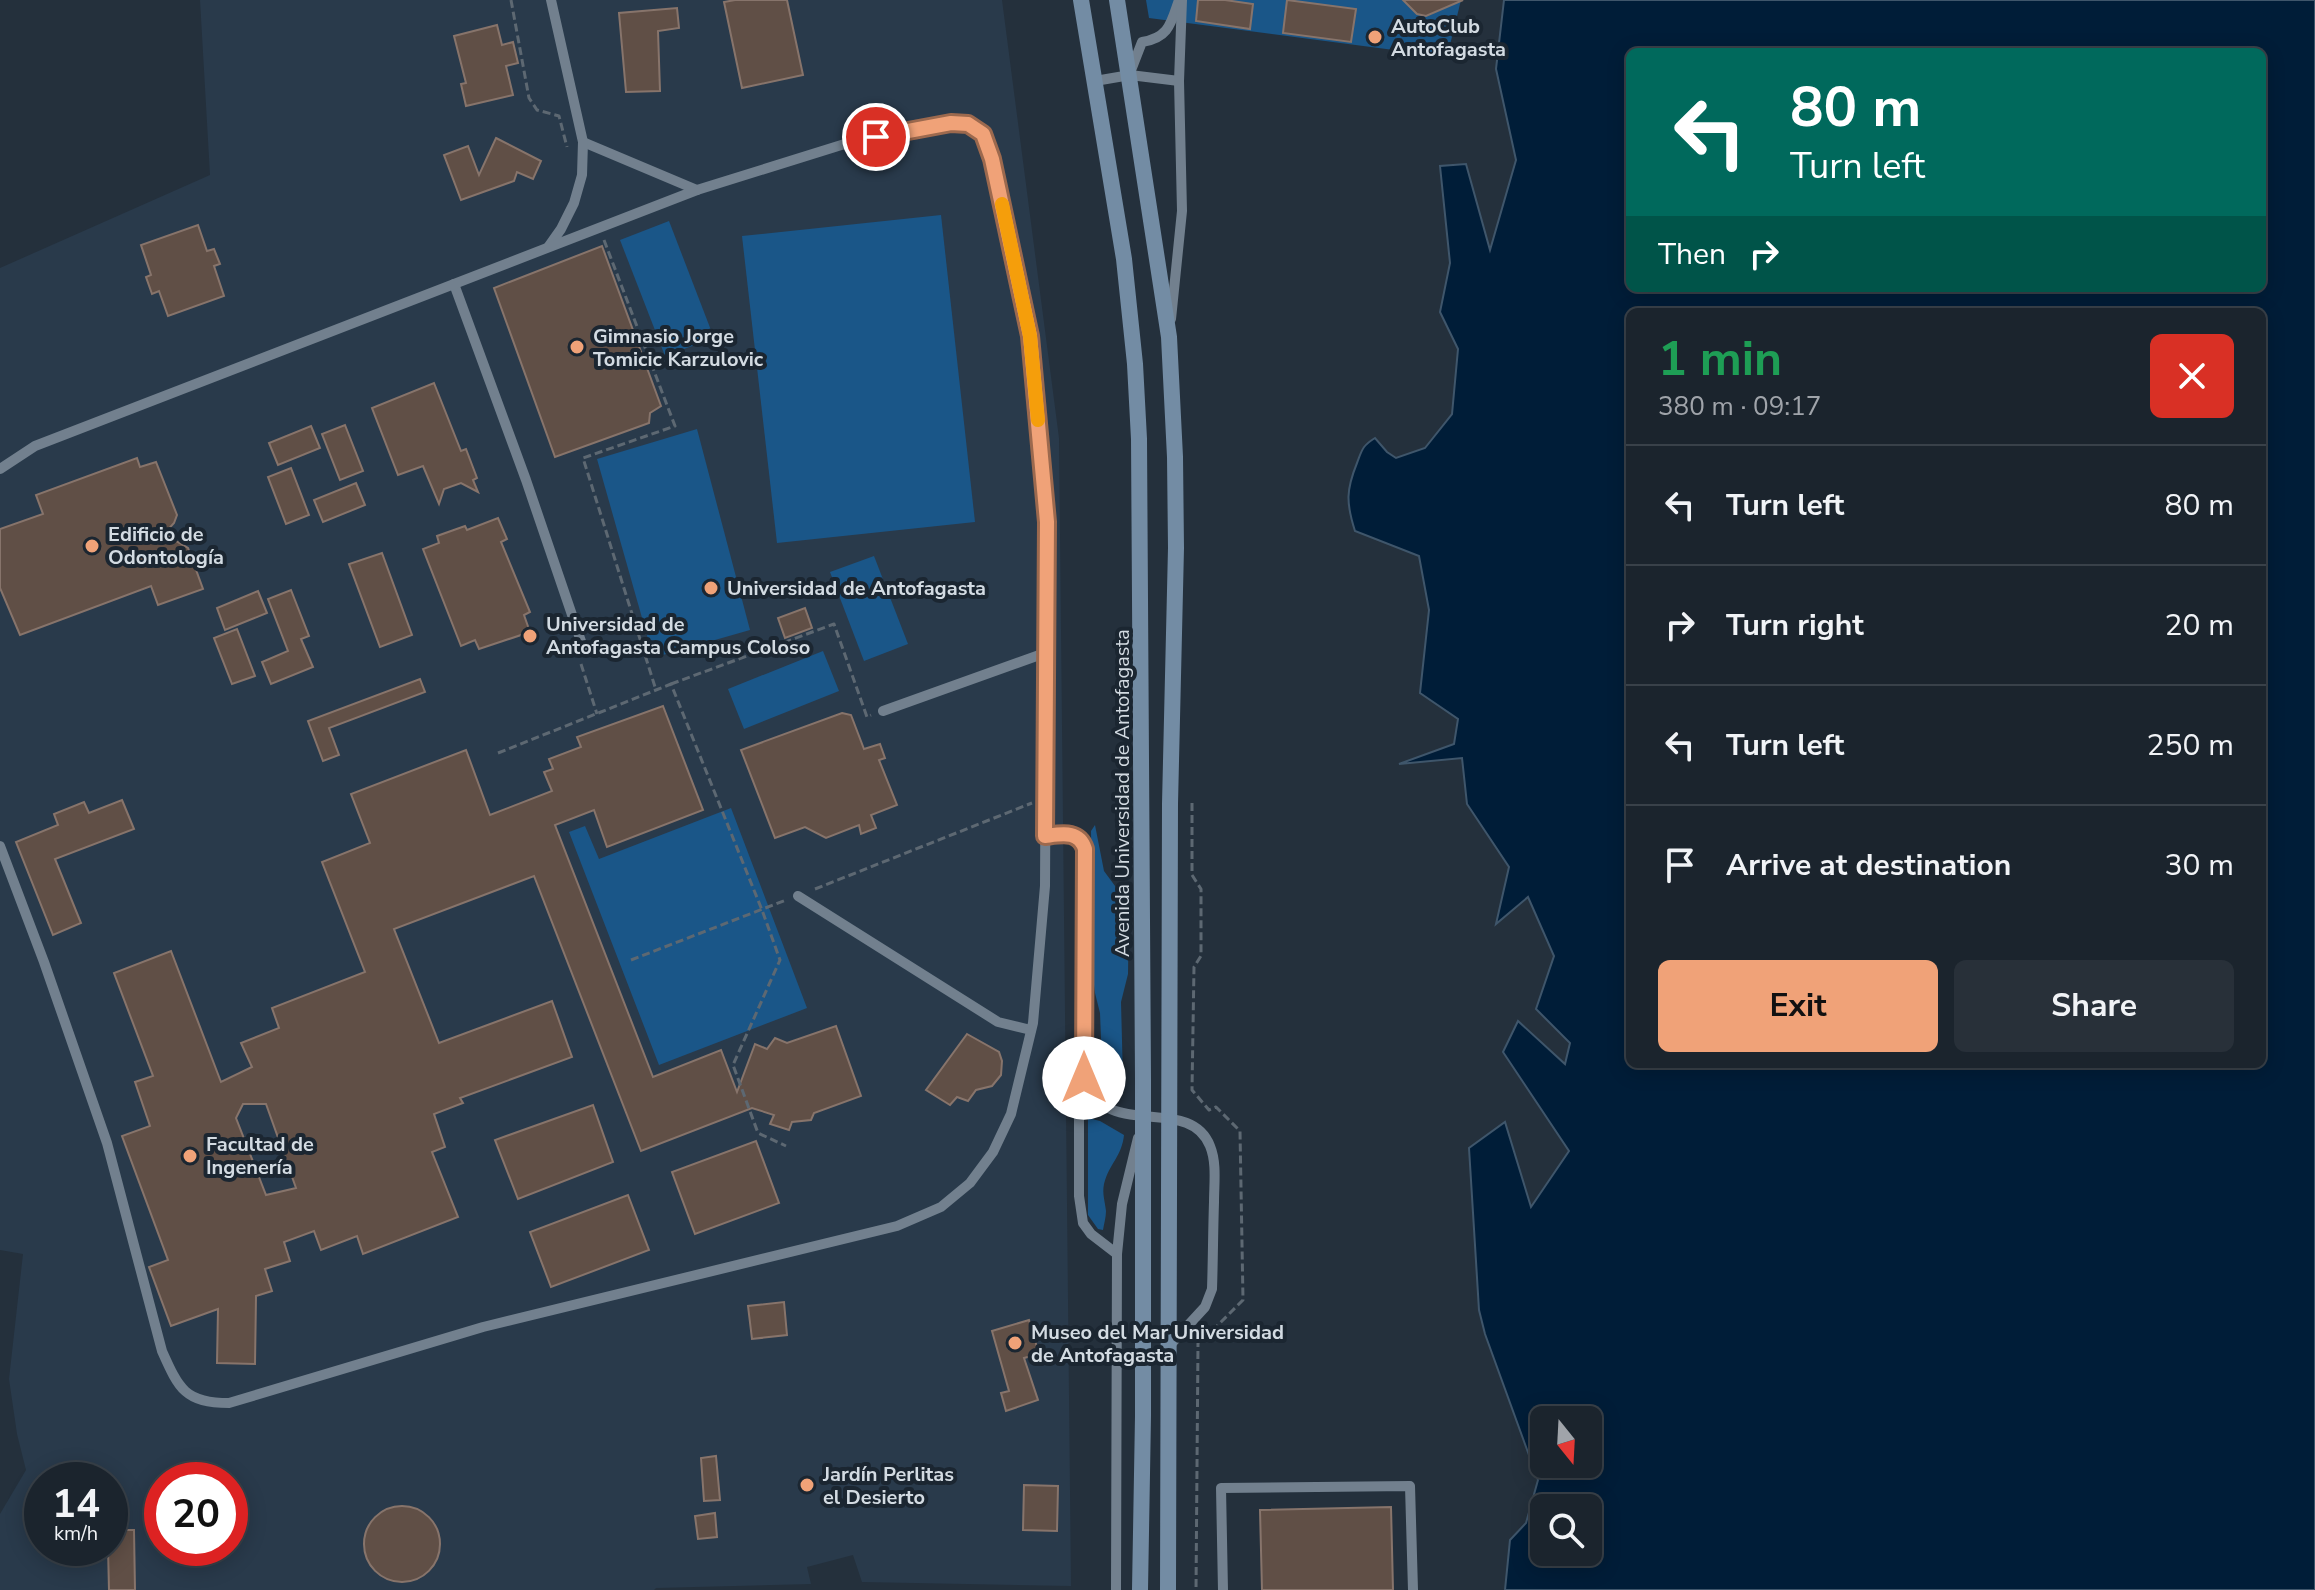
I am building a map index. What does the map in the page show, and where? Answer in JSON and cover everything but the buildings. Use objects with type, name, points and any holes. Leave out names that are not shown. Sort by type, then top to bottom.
[{"type":"main road","name":"Avenida Universidad de Antofagasta","points":[[1081,0],[1124,259],[1139,439],[1143,1118],[1140,1590]]},
{"type":"main road","points":[[1117,0],[1169,337],[1174,443],[1176,548],[1170,804],[1168,1590]]},
{"type":"lane","points":[[548,248],[574,203],[582,175],[583,142],[551,0]]},
{"type":"lane","points":[[1130,75],[1142,42],[1155,40],[1168,30],[1181,0]]},
{"type":"lane","points":[[1169,337],[1182,211],[1181,0]]},
{"type":"lane","points":[[1095,81],[1130,75],[1179,81]]},
{"type":"lane","points":[[0,469],[35,446],[697,190],[851,142],[951,123],[968,124],[983,134],[992,159],[1030,336],[1047,522],[1045,886],[1031,1030],[1011,1114],[993,1152],[970,1183],[941,1207],[897,1226],[483,1327],[229,1403],[205,1403],[185,1393],[162,1351],[107,1143],[0,846]]},
{"type":"lane","points":[[583,142],[697,190]]},
{"type":"lane","points":[[454,284],[526,480],[581,653]]},
{"type":"lane","points":[[883,711],[1045,653]]},
{"type":"lane","points":[[1045,836],[1069,833],[1080,839],[1085,849],[1084,1078],[1079,1102],[1079,1196],[1087,1230],[1117,1254]]},
{"type":"lane","points":[[798,896],[998,1022],[1031,1030]]},
{"type":"lane","points":[[1084,1078],[1091,1095],[1102,1105],[1143,1118],[1188,1122],[1202,1133],[1211,1148],[1214,1168],[1212,1289],[1205,1307],[1170,1345]]},
{"type":"lane","points":[[1116,1590],[1117,1254],[1124,1192],[1143,1118]]},
{"type":"lane","points":[[1223,1590],[1221,1488],[1410,1486],[1413,1590]]},
{"type":"path","points":[[511,0],[529,98],[537,110],[559,116],[569,153]]},
{"type":"path","points":[[599,229],[675,426],[583,458],[656,690]]},
{"type":"path","points":[[498,753],[671,684],[834,624],[867,717],[883,711]]},
{"type":"path","points":[[581,653],[597,714]]},
{"type":"path","points":[[671,684],[780,960],[733,1065],[758,1133],[786,1146]]},
{"type":"path","points":[[631,960],[1046,798]]},
{"type":"shaded area","name":"Universidad de Antofagasta Campus Coloso","points":[[200,0],[1002,0],[1059,438],[1071,1586],[862,1582],[853,1555],[807,1567],[811,1584],[654,1590],[0,1590],[0,1514],[24,1473],[24,1566],[128,1566],[128,1462],[24,1462],[9,1379],[23,1254],[0,1250],[0,268],[210,175]]},
{"type":"shaded area","name":"AutoClub Antofagasta","points":[[1146,0],[1461,0],[1447,57],[1149,18]]},
{"type":"shaded area","points":[[1504,0],[2315,0],[2315,1590],[1505,1590],[1510,1540],[1526,1523],[1530,1509],[1530,1566],[1602,1566],[1602,1494],[1534,1494],[1537,1478],[1602,1478],[1602,1406],[1530,1406],[1530,1458],[1479,1310],[1469,1148],[1505,1122],[1531,1207],[1569,1151],[1503,1052],[1518,1021],[1565,1064],[1570,1043],[1536,1009],[1554,956],[1528,897],[1496,924],[1509,867],[1467,804],[1462,758],[1399,764],[1454,744],[1458,719],[1420,693],[1429,610],[1419,556],[1355,531],[1348,497],[1353,473],[1367,443],[1375,438],[1396,458],[1425,448],[1452,414],[1458,349],[1440,312],[1450,263],[1440,166],[1466,164],[1490,250],[1516,160],[1496,69]]},
{"type":"shaded area","points":[[941,215],[975,522],[777,543],[742,236]]},
{"type":"shaded area","points":[[669,221],[714,338],[665,356],[620,240]]},
{"type":"shaded area","points":[[697,429],[750,630],[659,656],[650,646],[597,459]]},
{"type":"shaded area","points":[[874,556],[908,644],[864,661],[830,572]]},
{"type":"shaded area","points":[[823,651],[839,691],[744,729],[728,689]]},
{"type":"shaded area","points":[[731,808],[807,1008],[659,1065],[569,832],[585,826],[599,859]]},
{"type":"shaded area","points":[[1095,825],[1104,871],[1129,905],[1128,974],[1121,1002],[1123,1079],[1118,1093],[1111,1095],[1103,1088],[1100,1013],[1093,977],[1091,831]]},
{"type":"shaded area","points":[[1088,1118],[1100,1121],[1124,1135],[1121,1149],[1104,1184],[1106,1211],[1103,1230],[1098,1229],[1088,1215]]},
{"type":"slow traffic","points":[[1002,204],[1030,336],[1038,420]]},
{"type":"place","name":"AutoClub Antofagasta","points":[[1375,37]]},
{"type":"place","name":"Gimnasio Jorge Tomicic Karzulovic","points":[[577,347]]},
{"type":"place","name":"Edificio de Odontología","points":[[92,546]]},
{"type":"place","name":"Universidad de Antofagasta","points":[[711,588]]},
{"type":"place","name":"Universidad de Antofagasta Campus Coloso","points":[[530,636]]},
{"type":"place","name":"Facultad de Ingenería","points":[[190,1156]]},
{"type":"place","name":"Museo del Mar Universidad de Antofagasta","points":[[1015,1343]]},
{"type":"place","name":"Jardín Perlitas el Desierto","points":[[807,1485]]},
{"type":"route","points":[[876,137],[951,123],[968,124],[983,134],[992,159],[1030,336],[1047,522],[1045,836],[1069,833],[1084,843],[1085,849],[1084,1078]]}]
